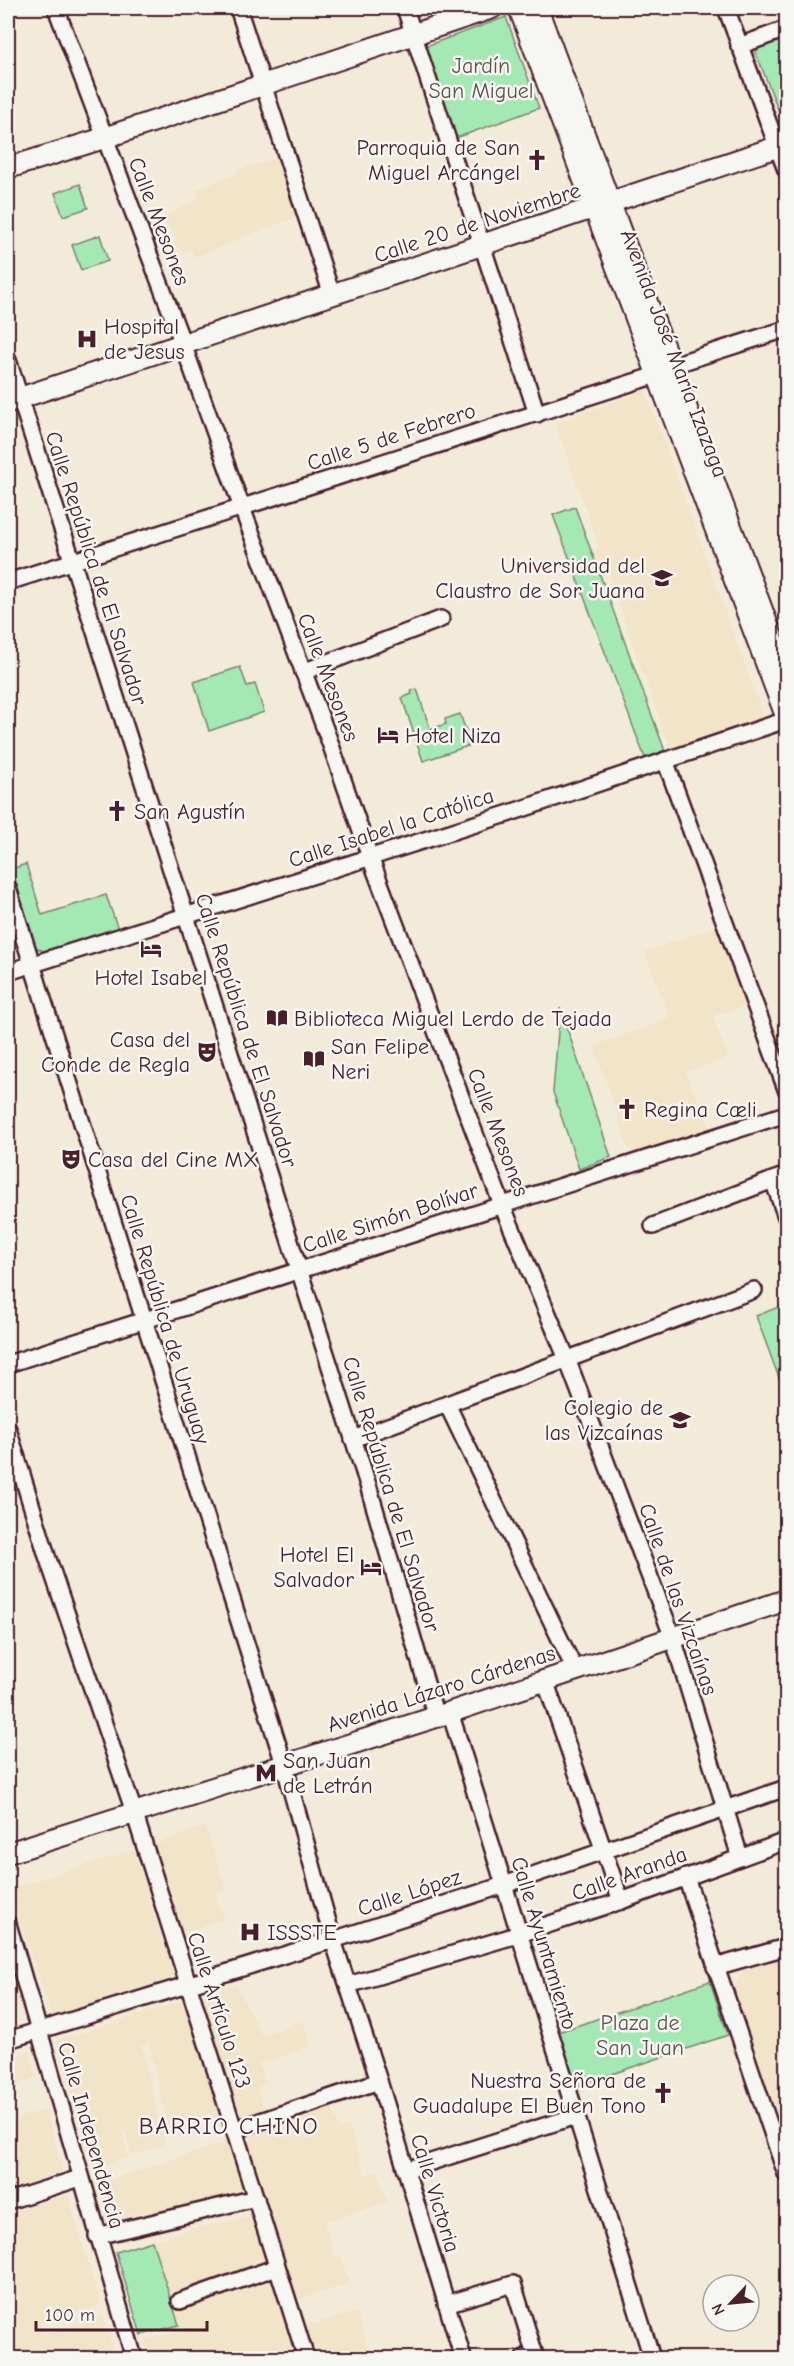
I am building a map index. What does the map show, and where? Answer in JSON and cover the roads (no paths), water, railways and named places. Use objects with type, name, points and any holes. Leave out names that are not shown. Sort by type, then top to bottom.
[{"type":"main road","points":[[8,168],[492,8]]},
{"type":"main road","name":"Avenida José María Izazaga","points":[[519,8],[602,206]]},
{"type":"main road","name":"Avenida José María Izazaga","points":[[537,8],[602,206],[786,718]]},
{"type":"main road","name":"Calle 20 de Noviembre","points":[[13,400],[782,146]]},
{"type":"main road","name":"Avenida José María Izazaga","points":[[663,371],[786,674]]},
{"type":"main road","name":"Avenida Lázaro Cárdenas","points":[[8,1853],[443,1714],[786,1600]]},
{"type":"street","name":"Calle Mesones","points":[[56,8],[183,344],[370,857],[502,1204],[567,1359]]},
{"type":"street","points":[[238,8],[332,295]]},
{"type":"street","points":[[405,8],[484,245],[537,414]]},
{"type":"street","points":[[726,8],[739,46],[782,146],[786,170]]},
{"type":"street","points":[[739,46],[786,29]]},
{"type":"street","name":"Calle 5 de Febrero","points":[[8,582],[537,414],[786,329]]},
{"type":"street","name":"Calle República de El Salvador","points":[[8,360],[13,400],[71,562],[443,1714]]},
{"type":"street","points":[[303,672],[441,618]]},
{"type":"street","name":"Calle Isabel la Católica","points":[[8,972],[507,814],[786,718]]},
{"type":"street","points":[[665,760],[786,1089]]},
{"type":"street","name":"Calle República de Uruguay","points":[[8,888],[142,1321],[284,1764]]},
{"type":"street","name":"Calle Simón Bolívar","points":[[8,1364],[786,1114]]},
{"type":"street","points":[[653,1226],[780,1178],[786,1217]]},
{"type":"street","points":[[353,1438],[754,1290]]},
{"type":"street","name":"Calle de las Vizcaínas","points":[[567,1359],[673,1638],[740,1857]]},
{"type":"street","points":[[447,1404],[575,1670]]},
{"type":"street","name":"Calle Artículo 123","points":[[8,1429],[47,1556],[134,1812],[306,2358]]},
{"type":"street","points":[[545,1680],[621,1901]]},
{"type":"street","name":"Calle Ayuntamiento","points":[[443,1714],[504,1885],[652,2358]]},
{"type":"street","name":"Calle Victoria","points":[[284,1764],[333,1940],[379,2081],[463,2358]]},
{"type":"street","name":"Calle López","points":[[8,2040],[504,1885],[786,1788]]},
{"type":"street","name":"Calle Aranda","points":[[348,1985],[621,1901],[786,1841]]},
{"type":"street","points":[[686,1877],[786,2174]]},
{"type":"street","name":"Calle Independencia","points":[[8,1924],[134,2358]]},
{"type":"street","points":[[715,1967],[786,1947]]},
{"type":"street","points":[[234,2130],[379,2081]]},
{"type":"street","points":[[406,2170],[576,2116]]},
{"type":"street","points":[[8,2201],[80,2178]]},
{"type":"street","points":[[97,2236],[256,2198]]},
{"type":"street","points":[[180,2301],[277,2267]]},
{"type":"street","points":[[446,2304],[513,2284],[535,2355],[524,2358]]},
{"type":"place","name":"Parroquia de San Miguel Arcángel","points":[[537,160]]},
{"type":"place","name":"Hospital de Jesus","points":[[87,339]]},
{"type":"place","name":"Universidad del Claustro de Sor Juana","points":[[662,578]]},
{"type":"place","name":"Hotel Niza","points":[[388,735]]},
{"type":"place","name":"San Agustín","points":[[117,811]]},
{"type":"place","name":"Hotel Isabel","points":[[151,949]]},
{"type":"place","name":"Biblioteca Miguel Lerdo de Tejada","points":[[277,1018]]},
{"type":"place","name":"Casa del Conde de Regla","points":[[207,1052]]},
{"type":"place","name":"San Felipe Neri","points":[[314,1059]]},
{"type":"place","name":"Regina Cæli","points":[[627,1109]]},
{"type":"place","name":"Casa del Cine MX","points":[[71,1159]]},
{"type":"place","name":"Colegio de las Vizcaínas","points":[[680,1420]]},
{"type":"place","name":"Hotel El Salvador","points":[[371,1567]]},
{"type":"place","name":"San Juan de Letrán","points":[[266,1773]]},
{"type":"place","name":"ISSSTE","points":[[250,1932]]},
{"type":"place","name":"Nuestra Señora de Guadalupe El Buen Tono","points":[[663,2093]]},
{"type":"district","name":"BARRIO CHINO","points":[[229,2126]]},
{"type":"park label","name":"Jardín San Miguel","points":[[481,78]]},
{"type":"park label","name":"Plaza de San Juan","points":[[640,2034]]}]
